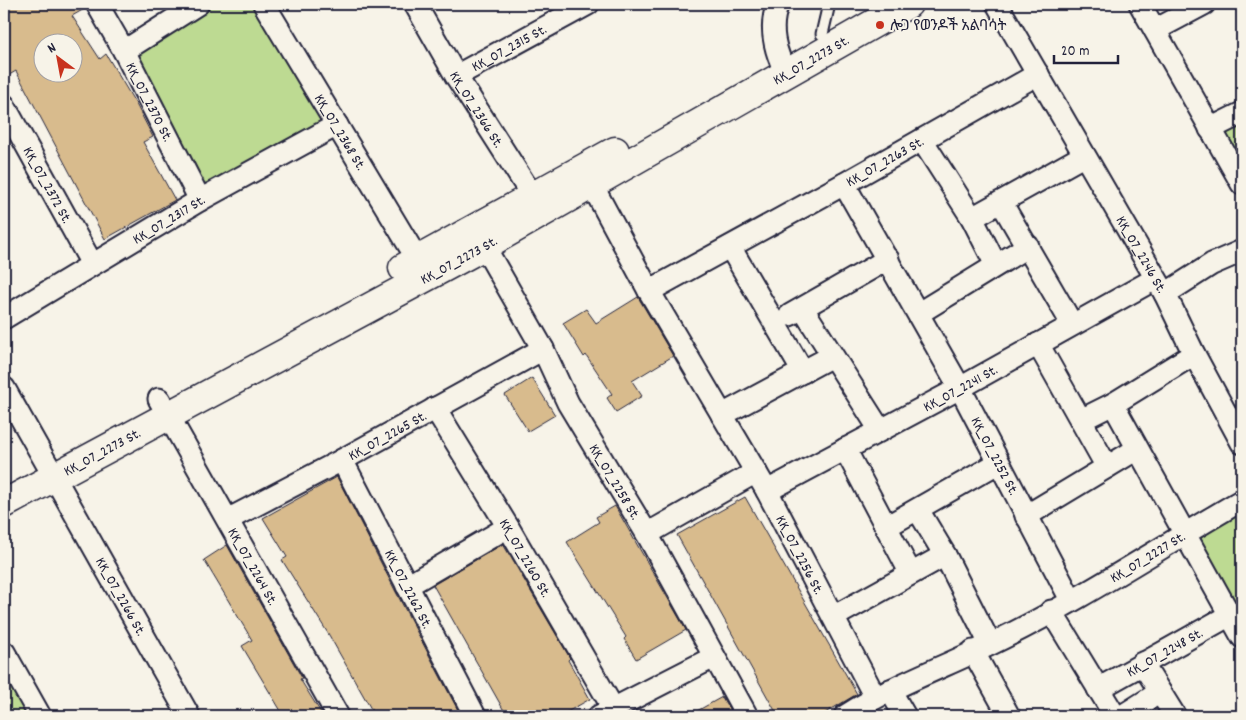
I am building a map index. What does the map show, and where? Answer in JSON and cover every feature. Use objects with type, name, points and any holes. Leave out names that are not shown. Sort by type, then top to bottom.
[{"type":"main road","name":"KK_07_2273 St.","points":[[783,67],[822,34],[876,4]]},
{"type":"main road","name":"KK_07_2273 St.","points":[[4,504],[51,469],[479,237],[783,67],[908,4]]},
{"type":"main road","name":"KK_07_2273 St.","points":[[4,485],[51,469]]},
{"type":"street","name":"KK_07_2370 St.","points":[[97,4],[124,51],[200,200]]},
{"type":"street","points":[[124,51],[198,4]]},
{"type":"street","name":"KK_07_2368 St.","points":[[264,4],[422,268]]},
{"type":"street","name":"KK_07_2366 St.","points":[[415,4],[456,76],[538,204]]},
{"type":"street","name":"KK_07_2315 St.","points":[[456,76],[588,4]]},
{"type":"street","points":[[778,4],[772,28],[783,67]]},
{"type":"street","name":"KK_07_2246 St.","points":[[997,4],[1083,156],[1160,286],[1242,443]]},
{"type":"street","points":[[1140,4],[1242,184]]},
{"type":"street","points":[[1155,30],[1204,4]]},
{"type":"street","name":"KK_07_2263 St.","points":[[649,291],[844,184],[1038,74]]},
{"type":"street","name":"KK_07_2372 St.","points":[[4,104],[92,264]]},
{"type":"street","points":[[1210,129],[1242,113]]},
{"type":"street","name":"KK_07_2317 St.","points":[[4,318],[200,200],[337,125]]},
{"type":"street","points":[[922,140],[972,218],[996,265]]},
{"type":"street","points":[[972,218],[1083,156]]},
{"type":"street","name":"KK_07_2256 St.","points":[[588,177],[649,291],[767,491],[835,616],[882,693],[905,716]]},
{"type":"street","name":"KK_07_2252 St.","points":[[844,184],[960,388],[1071,600]]},
{"type":"street","points":[[1001,202],[1072,324]]},
{"type":"street","name":"KK_07_2258 St.","points":[[479,237],[543,349],[568,403],[648,534],[747,716]]},
{"type":"street","points":[[919,313],[1028,246]]},
{"type":"street","points":[[730,247],[803,372]]},
{"type":"street","name":"KK_07_2241 St.","points":[[767,491],[960,388],[1072,324],[1242,251]]},
{"type":"street","points":[[776,324],[888,259]]},
{"type":"street","points":[[803,309],[880,430]]},
{"type":"street","points":[[1038,344],[1108,466]]},
{"type":"street","name":"KK_07_2265 St.","points":[[229,519],[342,460],[543,349]]},
{"type":"street","points":[[1081,420],[1112,404],[1194,354]]},
{"type":"street","points":[[722,415],[832,356]]},
{"type":"street","name":"KK_07_2266 St.","points":[[4,388],[189,716]]},
{"type":"street","points":[[1112,404],[1242,637]]},
{"type":"street","name":"KK_07_2264 St.","points":[[164,407],[229,519],[338,716]]},
{"type":"street","name":"KK_07_2260 St.","points":[[435,408],[508,527],[606,712]]},
{"type":"street","points":[[845,449],[910,572]]},
{"type":"street","points":[[1026,516],[1137,449]]},
{"type":"street","name":"KK_07_2262 St.","points":[[342,460],[475,716]]},
{"type":"street","points":[[886,527],[998,463]]},
{"type":"street","points":[[648,534],[756,472]]},
{"type":"street","name":"KK_07_2227 St.","points":[[845,716],[882,693],[982,648],[1051,611],[1242,500]]},
{"type":"street","points":[[918,510],[945,555],[1009,716]]},
{"type":"street","points":[[407,586],[508,527]]},
{"type":"street","points":[[835,616],[910,572],[945,555]]},
{"type":"street","points":[[1051,611],[1115,716]]},
{"type":"street","name":"KK_07_2248 St.","points":[[1098,689],[1230,615]]},
{"type":"street","points":[[4,652],[40,716]]},
{"type":"street","points":[[606,712],[714,657]]},
{"type":"street","points":[[1142,663],[1175,716]]},
{"type":"street","points":[[1122,716],[1160,692]]},
{"type":"lane","points":[[822,34],[829,4]]},
{"type":"green space","points":[[198,4],[264,4],[337,125],[200,200],[124,51]]},
{"type":"green space","points":[[1242,113],[1242,184],[1210,129]]},
{"type":"green space","points":[[1242,500],[1242,637],[1184,533]]},
{"type":"green space","points":[[4,652],[40,716],[4,716]]},
{"type":"building","points":[[4,4],[85,4],[86,8],[72,16],[100,59],[106,54],[137,106],[153,137],[143,142],[175,200],[105,239],[16,71],[4,78]]},
{"type":"building","points":[[638,297],[673,356],[632,381],[642,396],[616,412],[607,398],[612,394],[586,355],[584,357],[563,323],[586,309],[596,323]]},
{"type":"building","points":[[532,378],[555,415],[528,431],[505,395]]},
{"type":"building","points":[[337,477],[461,716],[375,716],[329,635],[282,560],[287,557],[263,518]]},
{"type":"building","points":[[745,497],[857,694],[820,716],[778,716],[677,535]]},
{"type":"building","points":[[615,506],[686,630],[636,659],[624,639],[626,637],[567,542],[599,522],[596,517]]},
{"type":"building","points":[[503,544],[570,658],[568,660],[590,699],[560,716],[507,716],[433,585]]},
{"type":"building","points":[[227,545],[302,678],[300,679],[323,716],[284,716],[242,646],[252,640],[204,560]]},
{"type":"building","points":[[722,697],[733,716],[688,716]]},
{"type":"place","name":"ሎጋ የወንዶች አልባሳት","points":[[880,25]]}]
